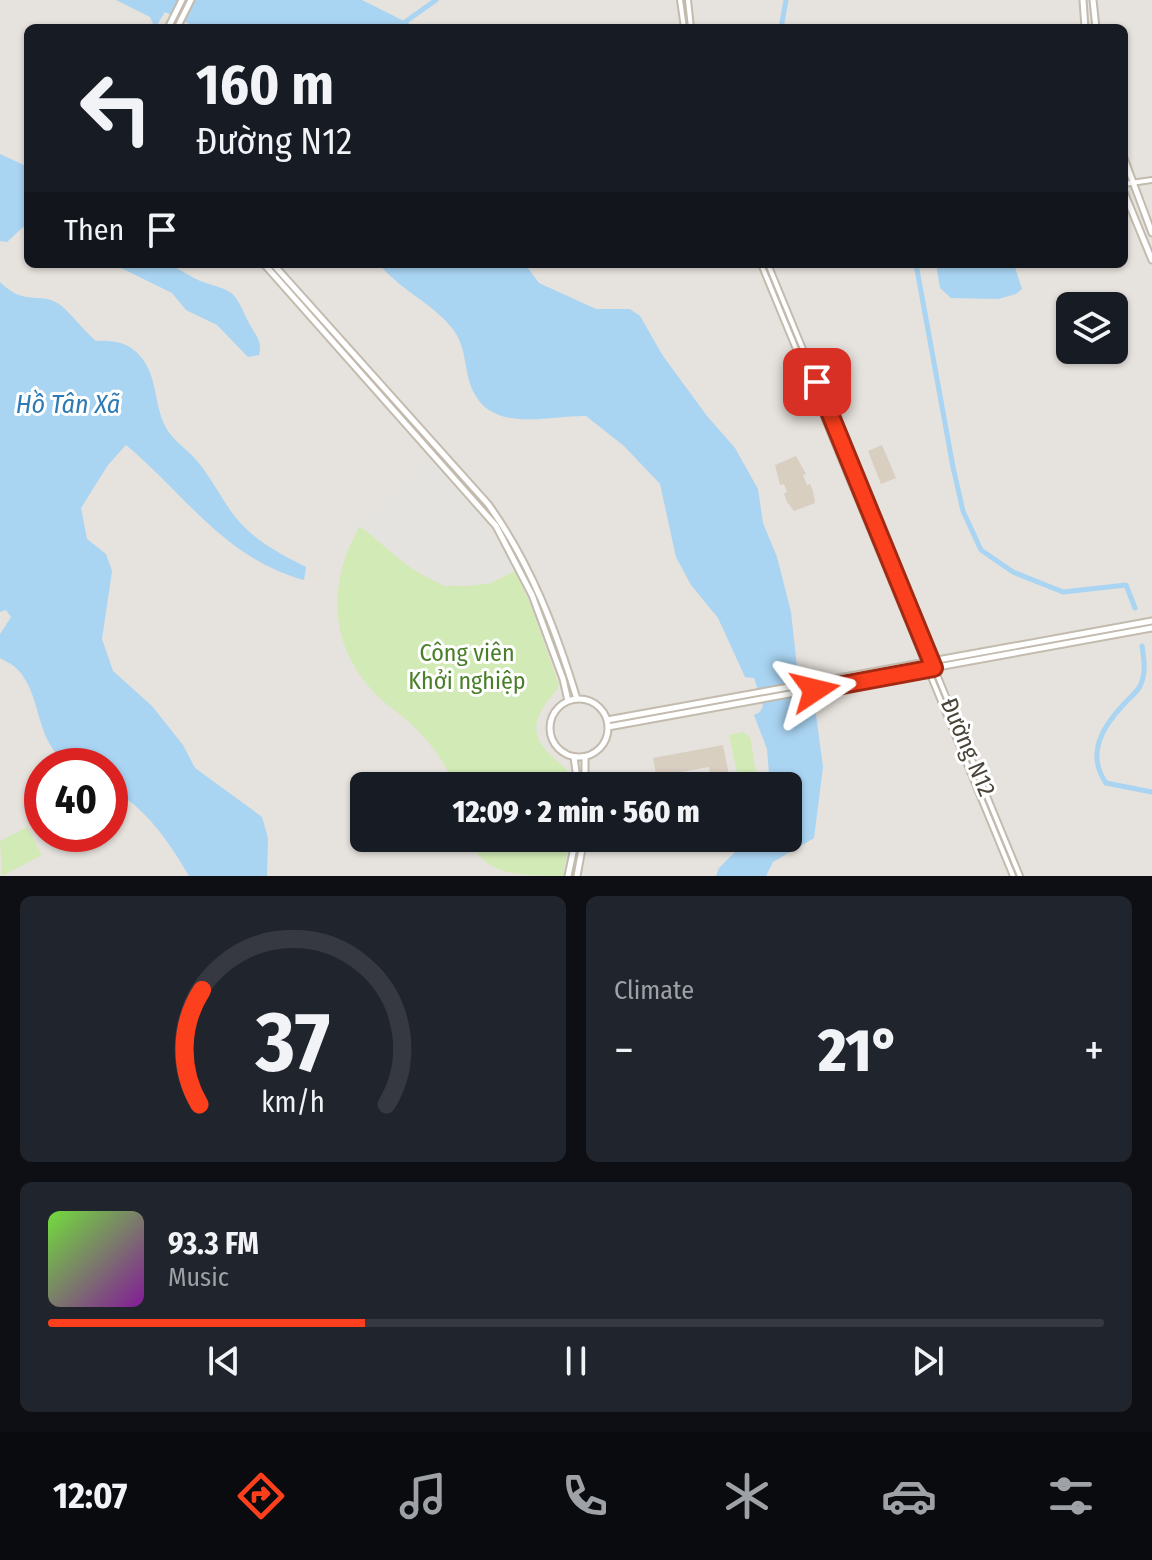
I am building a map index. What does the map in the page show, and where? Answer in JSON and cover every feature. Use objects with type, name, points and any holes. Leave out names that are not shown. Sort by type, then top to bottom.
[{"type":"street","points":[[170,24],[182,0]]},
{"type":"street","points":[[179,24],[191,0]]},
{"type":"street","points":[[680,0],[683,24]]},
{"type":"street","points":[[688,0],[691,24]]},
{"type":"street","points":[[1083,0],[1085,24]]},
{"type":"street","points":[[1093,0],[1096,24]]},
{"type":"street","points":[[1152,180],[1128,184],[1152,233]]},
{"type":"street","points":[[1128,202],[1152,260]]},
{"type":"street","points":[[268,268],[512,538],[526,566],[577,699]]},
{"type":"street","points":[[276,268],[430,446]]},
{"type":"street","name":"Đường N12","points":[[763,268],[1020,876]]},
{"type":"street","name":"Đường N12","points":[[770,268],[1013,876]]},
{"type":"street","points":[[464,484],[496,526],[523,575],[563,679],[568,701]]},
{"type":"street","points":[[756,696],[805,691],[1152,621]]},
{"type":"street","points":[[607,724],[804,684],[1152,628]]},
{"type":"street","points":[[577,699],[595,704],[607,724],[603,745],[585,757],[574,757],[559,750],[550,732],[554,713],[568,701],[577,699]]},
{"type":"street","points":[[574,757],[576,772]]},
{"type":"street","points":[[585,757],[585,772]]},
{"type":"street","points":[[568,876],[573,852]]},
{"type":"street","points":[[577,876],[581,852]]},
{"type":"shaded area","points":[[0,0],[1152,0],[1152,876],[0,876]]},
{"type":"shaded area","points":[[428,463],[438,466],[478,512],[515,571],[489,584],[444,586],[414,569],[360,526],[371,512]]},
{"type":"green space","name":"Công viên Khởi nghiệp","points":[[360,526],[414,570],[448,585],[468,586],[490,582],[515,571],[559,685],[538,717],[537,736],[547,751],[569,772],[447,772],[423,736],[372,690],[347,652],[340,631],[338,589],[350,547]]},
{"type":"green space","points":[[743,732],[750,737],[756,772],[737,772],[729,735]]},
{"type":"green space","points":[[24,829],[24,852],[40,852],[42,855],[2,876],[0,841]]},
{"type":"green space","points":[[476,852],[567,852],[563,876],[518,874],[493,867]]},
{"type":"water","points":[[116,0],[362,0],[410,24],[190,24],[165,12],[158,24],[153,24],[150,17]]},
{"type":"water","points":[[0,154],[24,165],[24,228],[7,242],[0,241]]},
{"type":"water","points":[[121,268],[176,268],[230,292],[257,337],[259,355],[248,357],[217,325],[186,310],[172,293]]},
{"type":"water","points":[[383,268],[528,268],[539,283],[596,309],[630,309],[640,316],[663,356],[735,448],[758,489],[763,523],[777,557],[791,612],[801,703],[814,700],[823,767],[814,838],[802,845],[802,772],[769,772],[767,749],[754,715],[763,706],[754,678],[745,677],[718,618],[691,585],[676,557],[660,484],[624,446],[586,416],[508,418],[482,404],[473,391],[461,343],[452,328]]},
{"type":"water","points":[[937,268],[1015,268],[1022,289],[998,299],[951,298],[940,288]]},
{"type":"water","name":"Hồ Tân Xã","points":[[0,282],[24,297],[59,304],[96,341],[120,343],[135,351],[150,373],[168,431],[198,462],[236,518],[277,552],[306,567],[304,580],[251,557],[228,541],[126,445],[108,465],[81,508],[87,539],[106,554],[112,571],[102,639],[113,671],[152,706],[183,745],[195,768],[262,817],[268,838],[267,876],[189,876],[156,827],[128,800],[128,748],[53,748],[25,679],[0,658],[0,634],[11,617],[6,610],[0,612]]},
{"type":"water","points":[[735,852],[790,852],[773,862],[766,876],[716,876],[719,868]]},
{"type":"building","points":[[882,445],[896,478],[881,484],[868,451]]},
{"type":"building","points":[[796,456],[806,474],[803,475],[807,485],[810,484],[813,491],[815,503],[794,511],[787,502],[784,494],[787,492],[784,484],[780,485],[775,465]]},
{"type":"building","points":[[723,745],[728,772],[710,772],[709,767],[656,772],[653,758]]},
{"type":"waterway","points":[[405,22],[436,0]]},
{"type":"waterway","points":[[782,24],[786,0]]},
{"type":"waterway","points":[[917,268],[963,511],[981,550],[1013,572],[1063,592],[1126,585],[1135,608]]},
{"type":"waterway","points":[[1142,646],[1144,670],[1141,684],[1103,731],[1097,762],[1106,783],[1152,792]]},
{"type":"route","points":[[815,690],[934,668],[817,382]]}]
